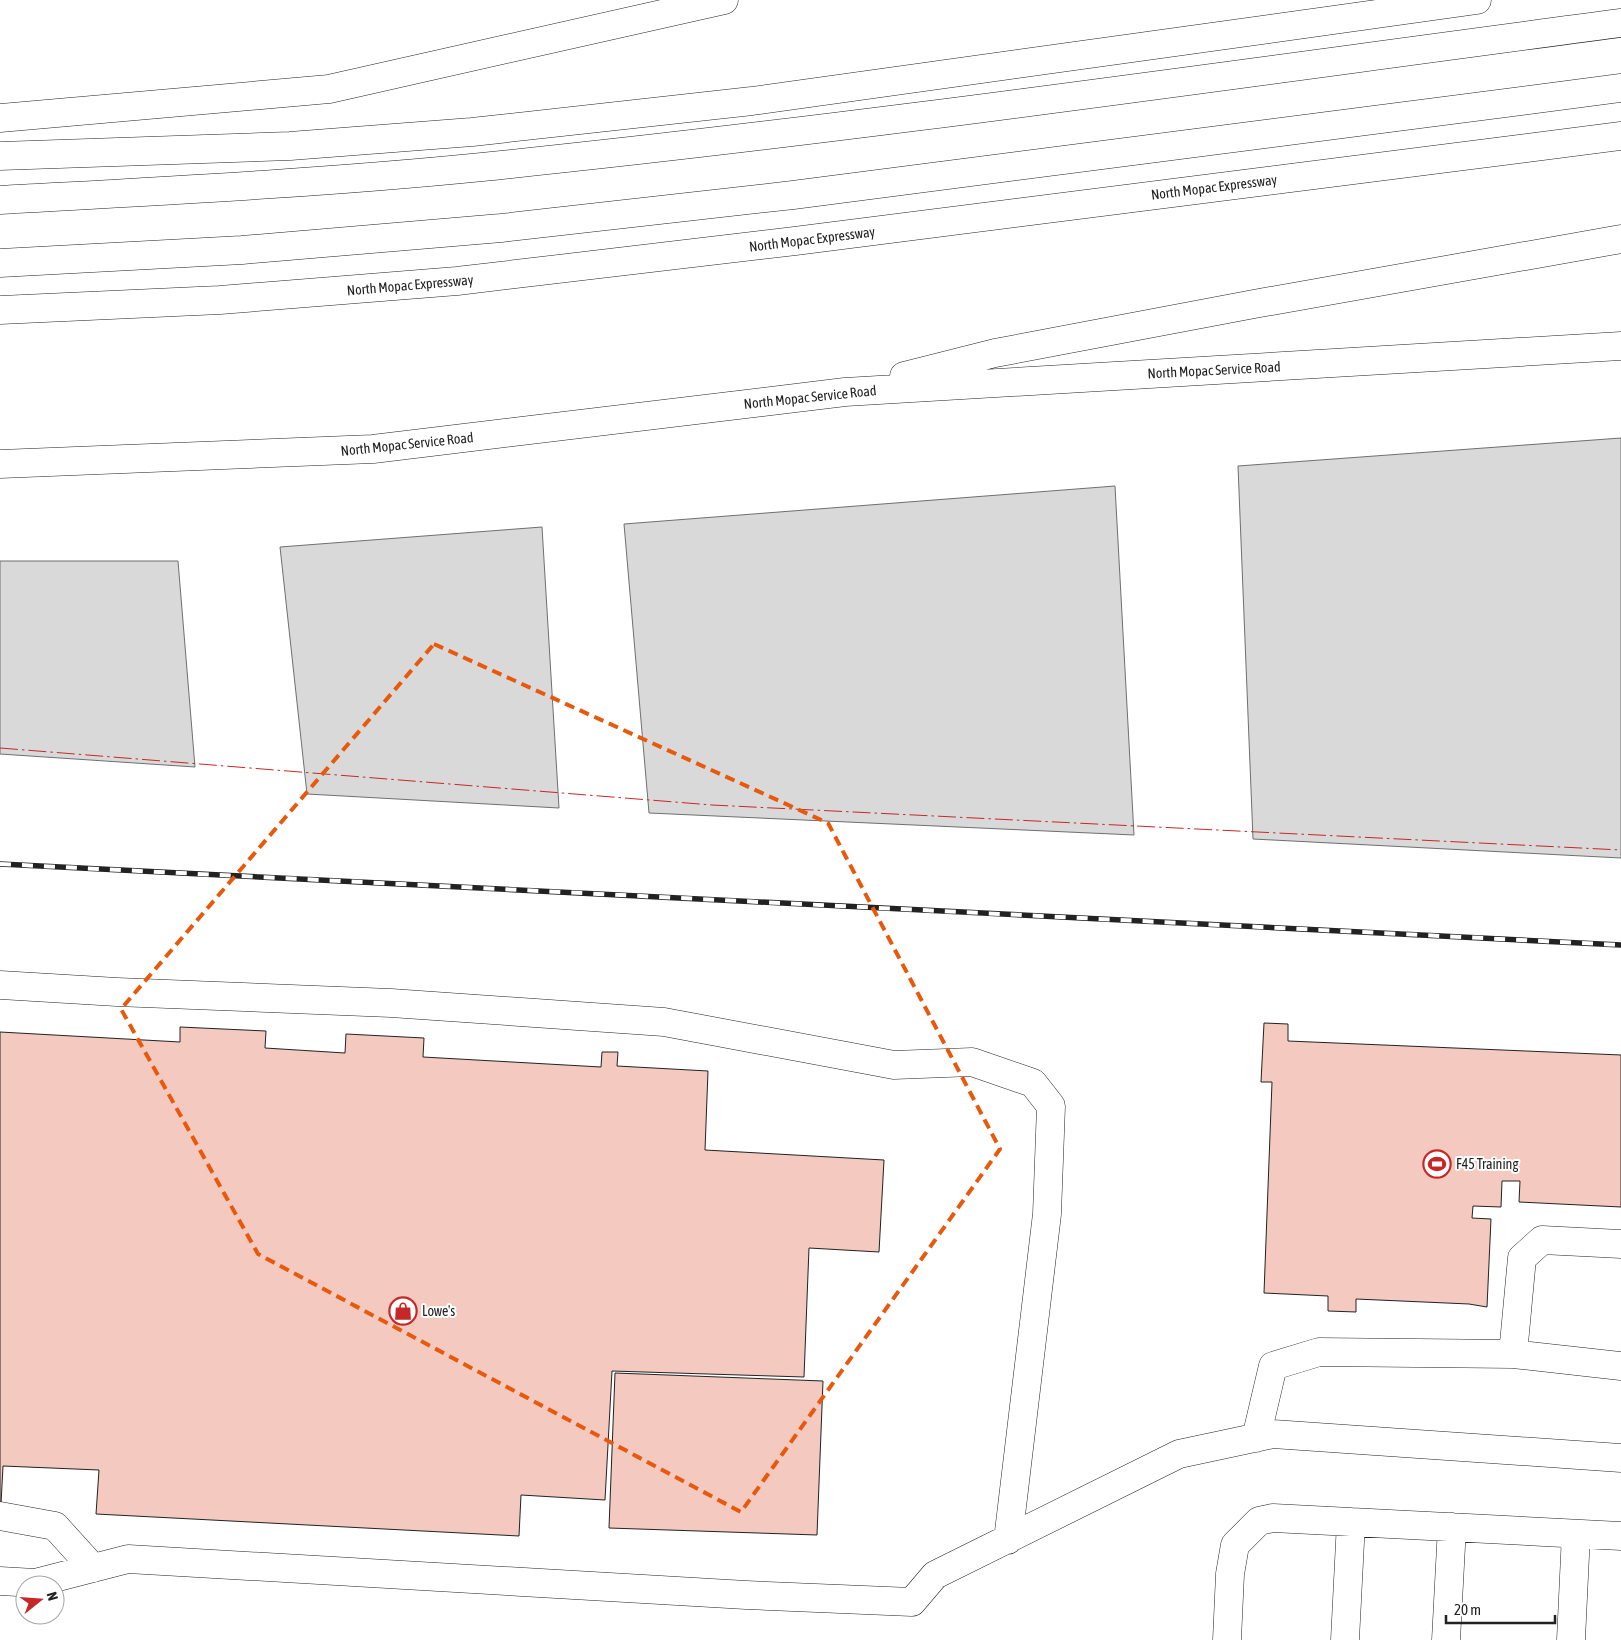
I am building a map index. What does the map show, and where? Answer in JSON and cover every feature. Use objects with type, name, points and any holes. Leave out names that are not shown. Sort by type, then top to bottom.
[{"type":"main road","points":[[0,118],[329,89],[724,0]]},
{"type":"main road","points":[[0,156],[290,146],[472,132],[762,100],[1477,0]]},
{"type":"main road","points":[[0,200],[221,188],[478,167],[784,133],[1621,23]]},
{"type":"main road","points":[[0,263],[242,250],[501,228],[793,195],[1621,88]]},
{"type":"main road","name":"North Mopac Expressway","points":[[0,310],[220,300],[457,281],[796,241],[1621,136]]},
{"type":"main road","points":[[845,392],[994,353],[1254,304],[1621,239]]},
{"type":"main road","name":"North Mopac Service Road","points":[[0,464],[373,449],[845,392],[1621,346]]},
{"type":"main road","points":[[0,985],[117,992],[391,1003],[664,1022],[894,1065],[972,1062],[1032,1083],[1051,1106],[1047,1214],[1008,1540]]},
{"type":"main road","points":[[1513,1354],[1522,1258],[1542,1240],[1621,1244]]},
{"type":"main road","points":[[1256,1438],[1273,1366],[1319,1352],[1513,1354],[1621,1366]]},
{"type":"main road","points":[[0,1581],[35,1583],[128,1559],[912,1602],[935,1576],[1179,1454],[1273,1434],[1621,1458]]},
{"type":"main road","points":[[0,1516],[55,1526],[93,1568]]},
{"type":"main road","points":[[1227,1640],[1230,1574],[1235,1545],[1259,1521],[1273,1518],[1621,1536]]},
{"type":"main road","points":[[1345,1640],[1351,1522]]},
{"type":"main road","points":[[1446,1640],[1452,1527]]},
{"type":"main road","points":[[1571,1640],[1576,1534]]},
{"type":"highlighted area","points":[[434,644],[828,823],[1000,1149],[741,1512],[258,1254],[121,1009]]},
{"type":"shaded area","points":[[1621,438],[1621,858],[1253,839],[1238,466]]},
{"type":"shaded area","points":[[1115,486],[1134,835],[649,813],[624,524]]},
{"type":"shaded area","points":[[542,527],[559,808],[307,794],[280,547]]},
{"type":"shaded area","points":[[0,561],[178,561],[195,767],[0,754]]},
{"type":"building","points":[[1264,1023],[1288,1024],[1288,1041],[1621,1055],[1621,1207],[1519,1202],[1520,1181],[1502,1181],[1501,1207],[1473,1206],[1472,1218],[1491,1219],[1487,1307],[1469,1304],[1356,1299],[1356,1312],[1328,1311],[1328,1296],[1264,1293],[1272,1082],[1261,1082]]},
{"type":"building","name":"Lowe's","points":[[180,1027],[266,1031],[265,1048],[345,1053],[346,1034],[424,1038],[423,1057],[601,1067],[602,1052],[618,1052],[617,1066],[708,1071],[705,1150],[884,1160],[879,1252],[809,1248],[804,1377],[612,1371],[605,1500],[521,1495],[519,1536],[96,1514],[99,1470],[3,1466],[0,1523],[0,1032],[180,1042]]},
{"type":"building","points":[[615,1373],[823,1381],[817,1535],[609,1528]]},
{"type":"railway","points":[[0,864],[1621,945]]},
{"type":"power","points":[[0,748],[712,805],[1621,850]]},
{"type":"place","name":"F45 Training","points":[[1437,1164]]},
{"type":"place","name":"Lowe's","points":[[403,1311]]}]
